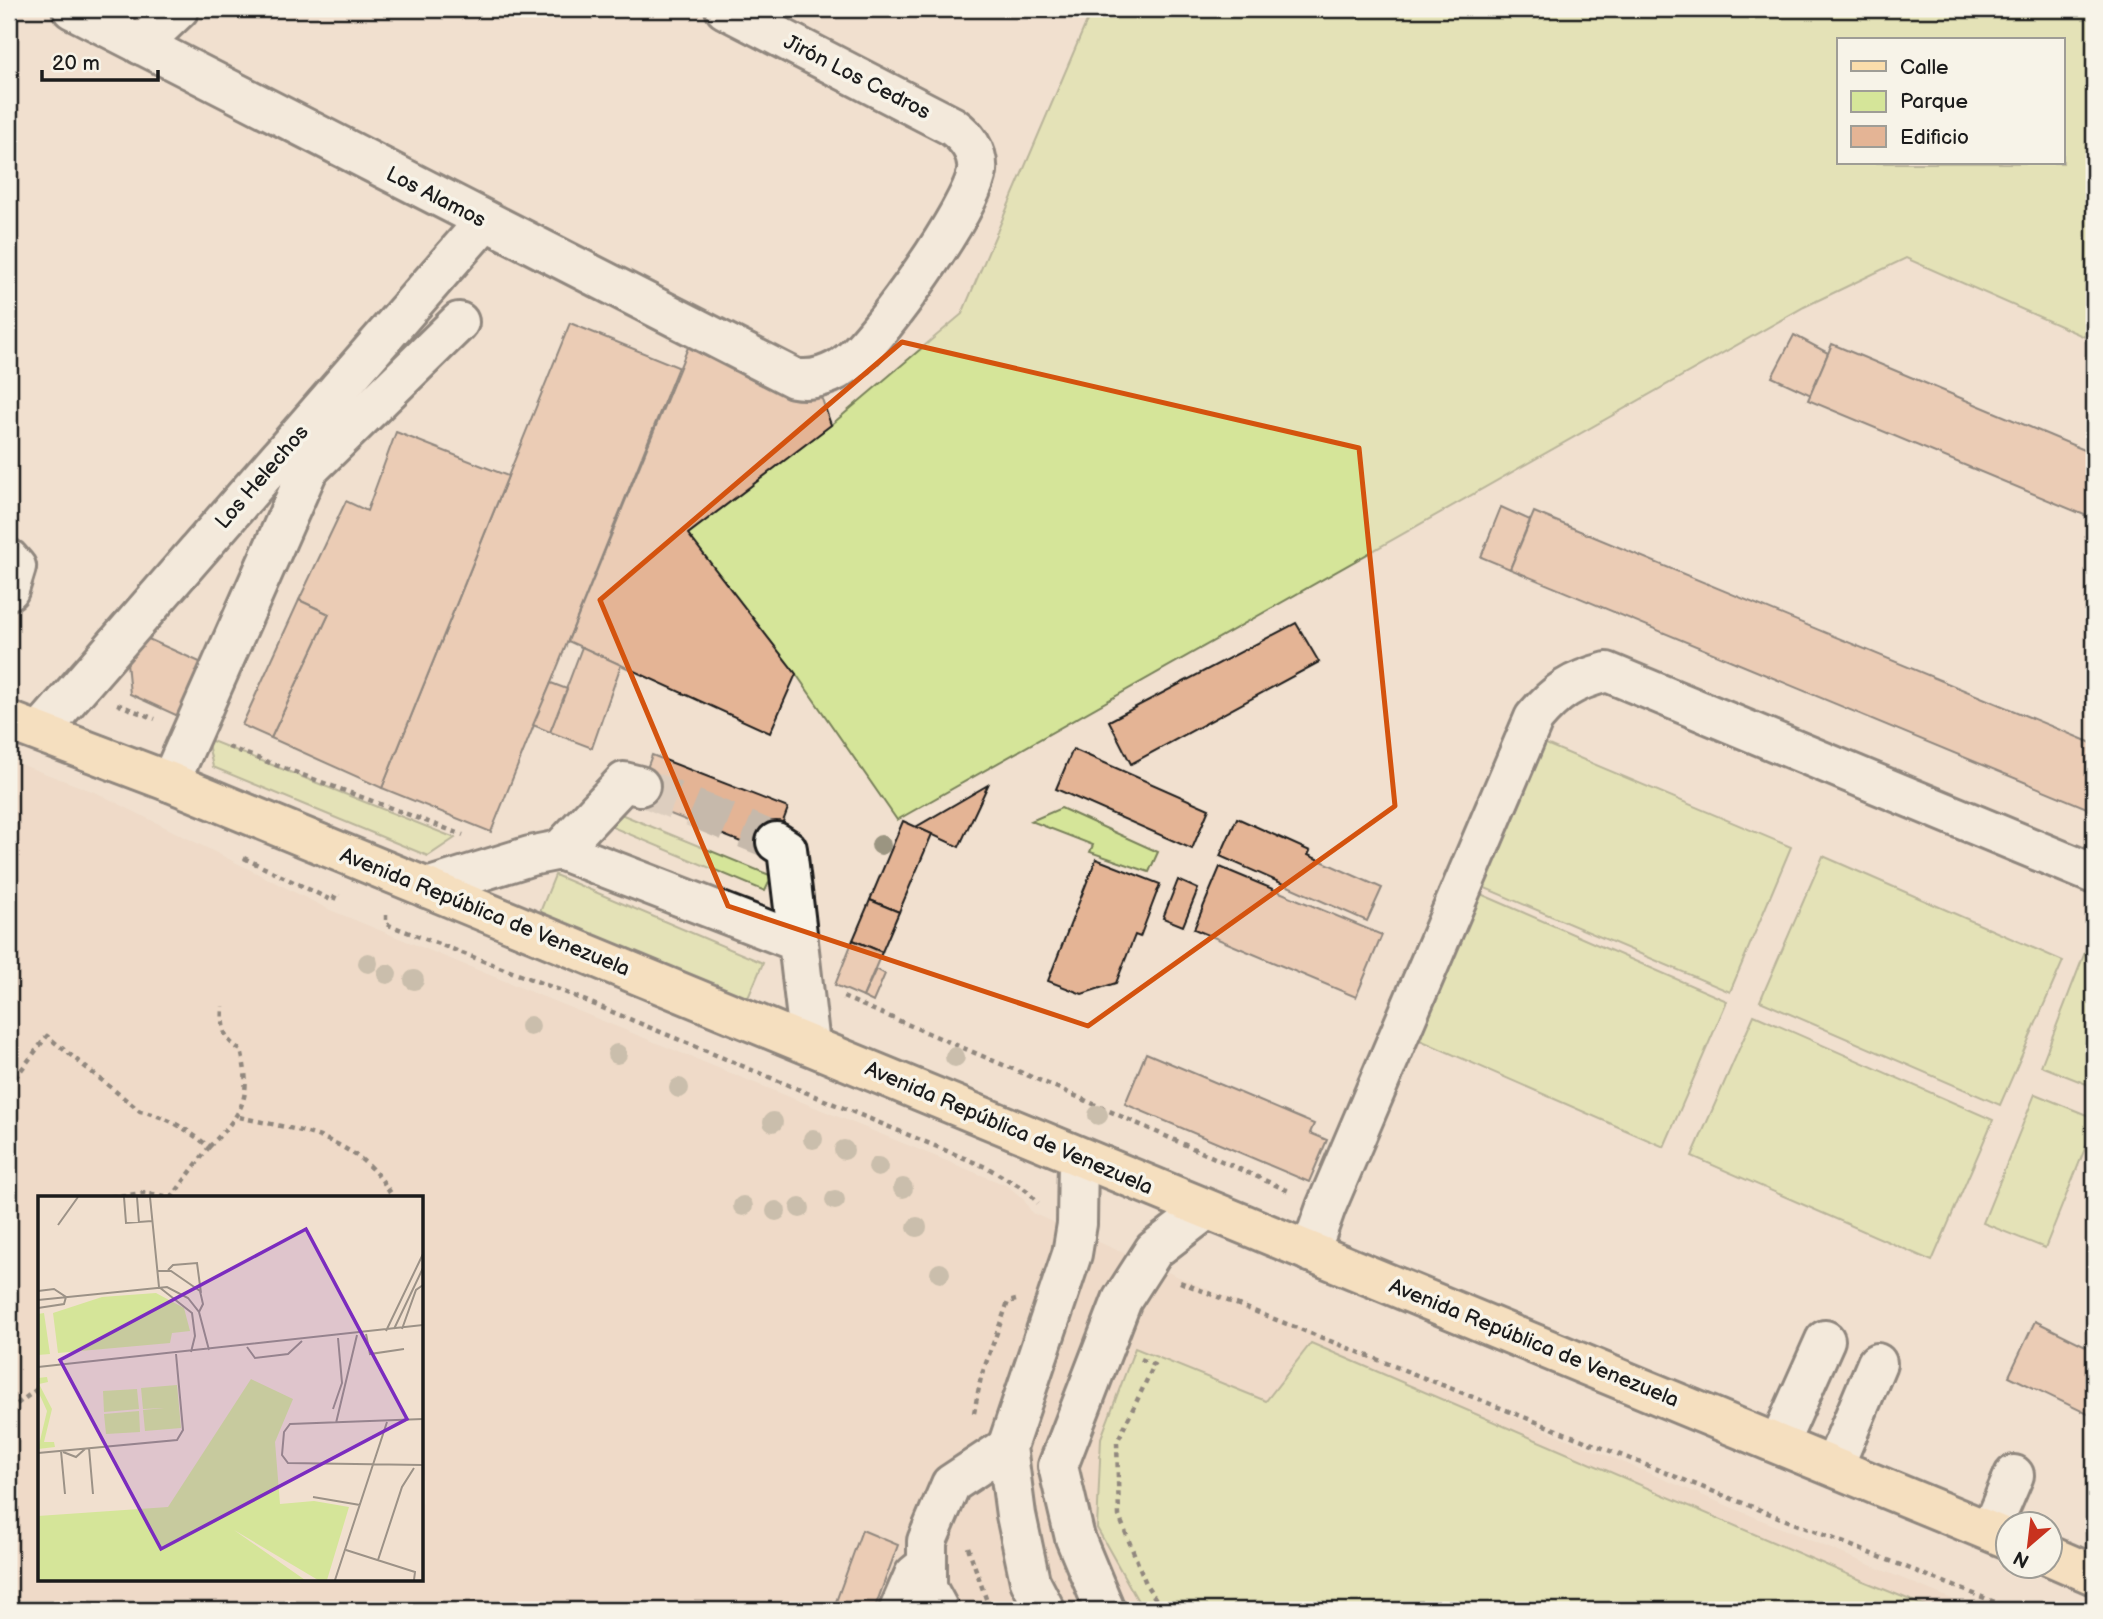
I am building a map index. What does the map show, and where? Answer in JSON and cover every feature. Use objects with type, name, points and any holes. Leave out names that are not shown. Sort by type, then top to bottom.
[{"type":"main road","name":"Avenida República de Venezuela","points":[[24,727],[170,782],[1994,1533]]},
{"type":"main road","points":[[2064,1562],[2094,1575]]},
{"type":"street","name":"Los Alamos","points":[[72,9],[484,222],[803,380]]},
{"type":"street","points":[[141,45],[179,9]]},
{"type":"street","name":"Jirón Los Cedros","points":[[725,9],[952,126],[967,140],[976,159],[976,174],[966,198],[909,292],[866,346],[839,369],[827,375],[803,380]]},
{"type":"street","name":"Los Helechos","points":[[24,727],[77,689],[484,222]]},
{"type":"street","points":[[170,782],[308,470],[459,322]]},
{"type":"street","points":[[9,559],[16,567],[9,590]]},
{"type":"street","points":[[1310,1252],[1326,1207],[1534,718],[1550,699],[1576,680],[1607,673],[2094,874]]},
{"type":"street","points":[[560,850],[624,782],[640,786]]},
{"type":"street","points":[[776,842],[787,849],[810,1045]]},
{"type":"street","points":[[427,888],[530,856],[560,850],[800,953]]},
{"type":"street","points":[[1045,1610],[1030,1581],[1016,1515],[1007,1447],[1041,1353],[1074,1239],[1077,1157]]},
{"type":"street","points":[[1105,1610],[1075,1538],[1058,1466],[1122,1300],[1154,1250],[1206,1210]]},
{"type":"street","points":[[1779,1443],[1825,1340]]},
{"type":"street","points":[[1834,1466],[1877,1363]]},
{"type":"street","points":[[939,1610],[927,1588],[927,1541],[951,1484],[1007,1447]]},
{"type":"street","points":[[2005,1510],[2014,1475]]},
{"type":"street","points":[[899,1610],[914,1575],[925,1566]]},
{"type":"path","points":[[77,689],[473,838]]},
{"type":"path","points":[[238,856],[333,901],[336,894],[346,899]]},
{"type":"path","points":[[377,911],[388,915],[386,924],[557,989],[988,1168],[1027,1190],[1038,1203],[1039,1216],[1047,1224],[1074,1239]]},
{"type":"path","points":[[800,953],[826,989],[1326,1207]]},
{"type":"path","points":[[121,1196],[172,1196],[209,1147],[239,1117],[245,1068],[241,1050],[229,1043],[222,1031],[223,1006]]},
{"type":"path","points":[[9,1086],[47,1036],[140,1111],[160,1115],[185,1128],[209,1147]]},
{"type":"path","points":[[239,1117],[316,1136],[346,1148],[366,1161],[392,1196]]},
{"type":"path","points":[[1143,1268],[2015,1610]]},
{"type":"path","points":[[1105,1343],[1154,1365],[1117,1442],[1119,1516],[1147,1586],[1163,1610]]},
{"type":"path","points":[[9,1410],[38,1388]]},
{"type":"highlighted area","points":[[902,342],[1359,448],[1395,806],[1088,1026],[728,906],[600,600]]},
{"type":"shaded area","points":[[9,760],[97,793],[330,910],[1008,1186],[1024,1200],[1032,1213],[1195,1284],[1978,1610],[9,1610]]},
{"type":"green space","points":[[1092,9],[2094,9],[2094,341],[1906,258],[1804,307],[897,820],[796,674],[688,534],[831,425],[962,314]]},
{"type":"green space","points":[[207,739],[455,838],[428,856],[213,767]]},
{"type":"green space","points":[[1539,741],[1791,847],[1730,992],[1478,885]]},
{"type":"green space","points":[[1061,808],[1158,852],[1149,872],[1090,852],[1093,845],[1031,821]]},
{"type":"green space","points":[[611,810],[772,876],[765,891],[605,824]]},
{"type":"green space","points":[[1823,856],[2063,961],[2000,1105],[1760,1001]]},
{"type":"green space","points":[[555,875],[763,963],[745,1005],[538,917]]},
{"type":"green space","points":[[1476,892],[1727,1001],[1664,1147],[1413,1037]]},
{"type":"green space","points":[[2092,934],[2094,935],[2094,1087],[2041,1066]]},
{"type":"green space","points":[[1754,1015],[1993,1120],[1932,1261],[1692,1156]]},
{"type":"green space","points":[[2035,1094],[2094,1118],[2094,1126],[2045,1248],[1983,1223]]},
{"type":"green space","points":[[1311,1343],[1935,1610],[1143,1610],[1097,1528],[1101,1438],[1135,1348],[1266,1401]]},
{"type":"building","points":[[570,323],[678,367],[491,832],[382,788]]},
{"type":"building","points":[[1794,335],[1828,353],[1811,395],[1772,377]]},
{"type":"building","points":[[691,340],[822,399],[831,425],[688,534],[796,674],[770,733],[568,641]]},
{"type":"building","points":[[1832,344],[2094,454],[2094,519],[1808,400]]},
{"type":"building","points":[[396,432],[508,476],[382,788],[271,738],[329,614],[299,600],[346,501],[367,511]]},
{"type":"building","points":[[1501,507],[1530,520],[1510,569],[1481,557]]},
{"type":"building","points":[[1534,512],[2094,744],[2094,811],[1510,569]]},
{"type":"building","points":[[299,600],[329,614],[271,738],[242,725]]},
{"type":"building","points":[[1296,623],[1319,662],[1131,764],[1109,721]]},
{"type":"building","points":[[144,637],[202,663],[178,716],[130,694],[127,662]]},
{"type":"building","points":[[582,647],[621,665],[592,748],[550,732]]},
{"type":"building","points":[[551,683],[567,689],[550,732],[533,725]]},
{"type":"building","points":[[1073,749],[1209,809],[1192,849],[1056,789]]},
{"type":"building","points":[[652,755],[788,808],[771,854],[635,800]]},
{"type":"building","points":[[988,785],[959,847],[916,827]]},
{"type":"building","points":[[1237,818],[1310,851],[1308,855],[1382,888],[1367,921],[1220,856]]},
{"type":"building","points":[[903,821],[932,834],[899,912],[870,900]]},
{"type":"building","points":[[1096,859],[1160,884],[1140,937],[1135,935],[1116,983],[1082,994],[1048,981]]},
{"type":"building","points":[[1220,867],[1382,935],[1356,997],[1194,929]]},
{"type":"building","points":[[1178,880],[1198,889],[1183,926],[1163,918]]},
{"type":"building","points":[[870,900],[899,912],[882,952],[853,940]]},
{"type":"building","points":[[853,940],[882,952],[863,997],[835,985]]},
{"type":"building","points":[[876,969],[885,974],[873,1002],[863,997]]},
{"type":"building","points":[[1146,1053],[1314,1124],[1310,1133],[1327,1140],[1309,1182],[1125,1104]]},
{"type":"building","points":[[2035,1321],[2094,1350],[2094,1417],[2009,1376]]},
{"type":"building","points":[[862,1530],[898,1545],[874,1610],[833,1610]]},
{"type":"tunnel","points":[[640,786],[776,842]]}]
